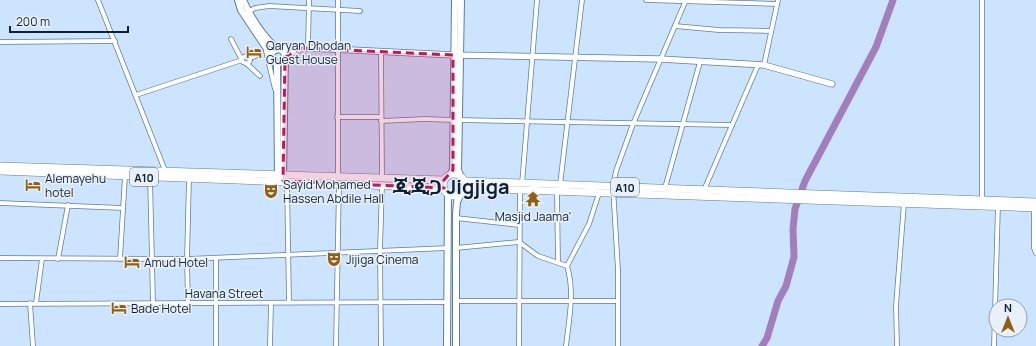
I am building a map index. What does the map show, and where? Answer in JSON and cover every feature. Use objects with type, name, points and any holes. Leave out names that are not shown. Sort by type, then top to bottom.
[{"type":"highway","name":"A10","points":[[0,166],[282,179]]},
{"type":"highway","name":"A10","points":[[0,171],[150,177],[167,174],[189,178],[338,180],[446,184],[457,175],[462,185]]},
{"type":"highway","name":"A10","points":[[446,184],[455,195],[462,185]]},
{"type":"highway","name":"A10","points":[[462,185],[810,197],[982,200],[998,204]]},
{"type":"highway","name":"A10","points":[[559,188],[599,192],[613,190],[665,189],[704,190],[780,196]]},
{"type":"highway","name":"A10","points":[[810,197],[904,203],[1035,206]]},
{"type":"main road","points":[[238,0],[241,10],[264,47],[271,55],[273,62],[277,63]]},
{"type":"main road","points":[[243,0],[248,12],[265,37],[278,49],[283,51],[282,179]]},
{"type":"main road","points":[[447,346],[448,248],[446,184],[453,170],[456,55],[455,0]]},
{"type":"main road","points":[[456,55],[460,0]]},
{"type":"main road","points":[[271,55],[273,51],[278,49]]},
{"type":"main road","points":[[277,63],[284,59]]},
{"type":"main road","points":[[277,63],[282,179]]},
{"type":"main road","points":[[455,120],[458,170],[462,185],[457,202],[456,218],[456,346]]},
{"type":"street","points":[[98,0],[167,174]]},
{"type":"street","points":[[305,48],[309,0]]},
{"type":"street","points":[[336,346],[338,0]]},
{"type":"street","points":[[519,346],[519,225],[537,0]]},
{"type":"street","points":[[558,262],[559,188],[582,0]]},
{"type":"street","points":[[646,0],[777,2],[771,31],[761,65],[732,125],[704,190]]},
{"type":"street","points":[[982,0],[982,200]]},
{"type":"street","points":[[618,346],[618,301],[613,190],[616,171],[633,124],[686,1]]},
{"type":"street","points":[[248,12],[255,8],[269,6],[309,9],[338,8],[360,11]]},
{"type":"street","points":[[675,26],[719,30],[771,31]]},
{"type":"street","points":[[231,39],[242,59],[260,76]]},
{"type":"street","points":[[0,42],[115,42]]},
{"type":"street","points":[[264,47],[279,97]]},
{"type":"street","points":[[284,59],[305,48]]},
{"type":"street","points":[[278,49],[305,48],[456,55],[660,59],[761,65],[832,84]]},
{"type":"street","points":[[381,51],[381,346]]},
{"type":"street","points":[[136,95],[242,59],[245,55],[250,58]]},
{"type":"street","points":[[247,64],[250,61],[250,58],[258,55]]},
{"type":"street","points":[[665,189],[700,62]]},
{"type":"street","points":[[337,117],[380,119],[568,121],[633,124],[642,122],[684,122],[732,125]]},
{"type":"street","points":[[120,259],[125,176]]},
{"type":"street","points":[[150,177],[153,303]]},
{"type":"street","points":[[188,303],[187,259],[189,178]]},
{"type":"street","points":[[282,179],[289,302]]},
{"type":"street","points":[[566,346],[571,301],[571,279],[567,266],[589,224],[599,192]]},
{"type":"street","points":[[0,203],[123,208]]},
{"type":"street","points":[[897,346],[896,306],[904,203]]},
{"type":"street","points":[[994,346],[998,204]]},
{"type":"street","points":[[58,259],[68,205]]},
{"type":"street","points":[[1035,206],[1034,248],[1036,253]]},
{"type":"street","points":[[456,218],[519,225]]},
{"type":"street","points":[[456,248],[519,242],[534,254],[567,266]]},
{"type":"street","points":[[0,258],[187,259],[448,248]]},
{"type":"street","points":[[216,258],[218,302],[216,346]]},
{"type":"street","points":[[36,303],[42,259]]},
{"type":"street","points":[[457,301],[618,301]]},
{"type":"street","name":"Havana Street","points":[[0,304],[448,302]]},
{"type":"street","points":[[30,303],[33,346]]},
{"type":"street","points":[[270,346],[271,303]]},
{"type":"highlighted area","points":[[302,48],[453,55],[453,170],[444,180],[444,188],[283,181],[285,57]]},
{"type":"waterway","points":[[762,346],[767,338],[778,301],[786,286],[794,257],[793,229],[795,209],[805,181],[876,47],[893,0]]},
{"type":"place","name":"Qaryan Dhodan Guest House","points":[[254,52]]},
{"type":"place","name":"Alemayehu hotel","points":[[33,185]]},
{"type":"place","name":"Sayid Mohamed Hassen Abdile Hall","points":[[271,191]]},
{"type":"place","name":"Masjid Jaama'","points":[[533,199]]},
{"type":"place","name":"Jijiga Cinema","points":[[334,259]]},
{"type":"place","name":"Amud Hotel","points":[[132,262]]},
{"type":"place","name":"Bade Hotel","points":[[119,308]]},
{"type":"district","name":"ጂጂጋ Jigjiga","points":[[451,186]]}]
